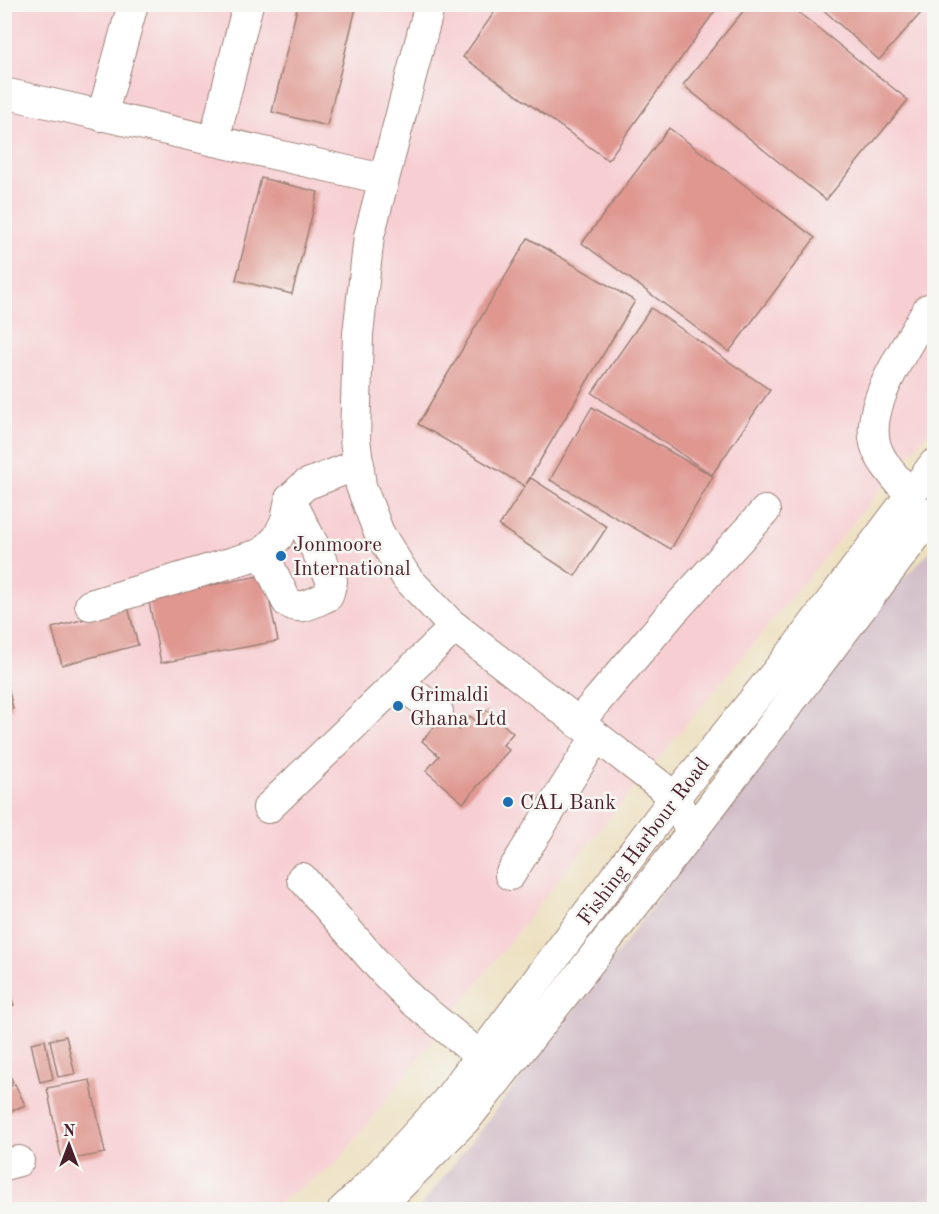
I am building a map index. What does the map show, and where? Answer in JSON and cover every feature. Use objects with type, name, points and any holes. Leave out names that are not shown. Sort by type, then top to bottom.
[{"type":"street","points":[[102,116],[133,4]]},
{"type":"street","points":[[214,141],[248,4]]},
{"type":"street","points":[[430,4],[369,236],[358,334],[355,439],[361,486],[379,533],[407,578],[454,627],[675,797],[691,833]]},
{"type":"street","points":[[4,93],[383,179]]},
{"type":"street","points":[[910,495],[878,454],[872,425],[879,397],[928,309]]},
{"type":"street","points":[[90,605],[263,553],[278,537],[286,520],[290,499],[306,484],[358,464]]},
{"type":"street","name":"Fishing Harbour Road","points":[[343,1209],[374,1180],[445,1103],[675,797],[794,650],[934,464]]},
{"type":"street","points":[[263,553],[287,602],[294,607],[302,607],[328,596],[332,581],[290,499]]},
{"type":"street","points":[[510,875],[587,730],[671,614],[765,511]]},
{"type":"street","name":"Fishing Harbour Road","points":[[376,1209],[468,1117],[691,833],[934,512]]},
{"type":"street","points":[[268,808],[454,627]]},
{"type":"street","points":[[398,682],[438,712]]},
{"type":"street","points":[[302,878],[413,1001],[480,1056]]},
{"type":"shaded area","points":[[5,5],[934,5],[934,425],[563,874],[337,1163],[269,1209],[5,1210]]},
{"type":"shaded area","points":[[934,547],[934,1209],[418,1210],[617,954],[859,624]]},
{"type":"building","points":[[298,4],[357,4],[327,126],[272,112]]},
{"type":"building","points":[[489,4],[720,4],[608,160],[463,57],[496,10]]},
{"type":"building","points":[[749,4],[788,4],[908,100],[826,200],[683,85]]},
{"type":"building","points":[[817,4],[929,4],[879,60]]},
{"type":"building","points":[[669,128],[815,238],[729,352],[582,243]]},
{"type":"building","points":[[261,178],[318,192],[292,294],[236,280]]},
{"type":"building","points":[[528,238],[635,301],[526,484],[531,478],[607,527],[575,576],[499,526],[525,486],[418,424]]},
{"type":"building","points":[[651,308],[770,390],[712,475],[592,393]]},
{"type":"building","points":[[592,407],[713,476],[671,549],[550,480]]},
{"type":"building","points":[[264,575],[278,641],[161,663],[148,597]]},
{"type":"building","points":[[128,607],[138,645],[62,665],[52,628]]},
{"type":"building","points":[[4,667],[13,709],[4,710]]},
{"type":"building","points":[[487,710],[513,733],[503,745],[509,750],[463,803],[426,771],[439,756],[422,741],[444,716],[459,730],[470,716],[476,721]]},
{"type":"building","points":[[4,982],[14,1005],[4,1009]]},
{"type":"building","points":[[66,1036],[75,1074],[58,1077],[50,1040]]},
{"type":"building","points":[[45,1040],[53,1079],[40,1082],[31,1043]]},
{"type":"building","points":[[4,1064],[13,1082],[4,1086]]},
{"type":"building","points":[[90,1080],[105,1153],[62,1161],[47,1088]]},
{"type":"building","points":[[15,1084],[25,1105],[4,1114],[4,1089]]},
{"type":"place","name":"Jonmoore International","points":[[281,556]]},
{"type":"place","name":"Grimaldi Ghana Ltd","points":[[398,706]]},
{"type":"place","name":"CAL Bank","points":[[508,802]]}]
